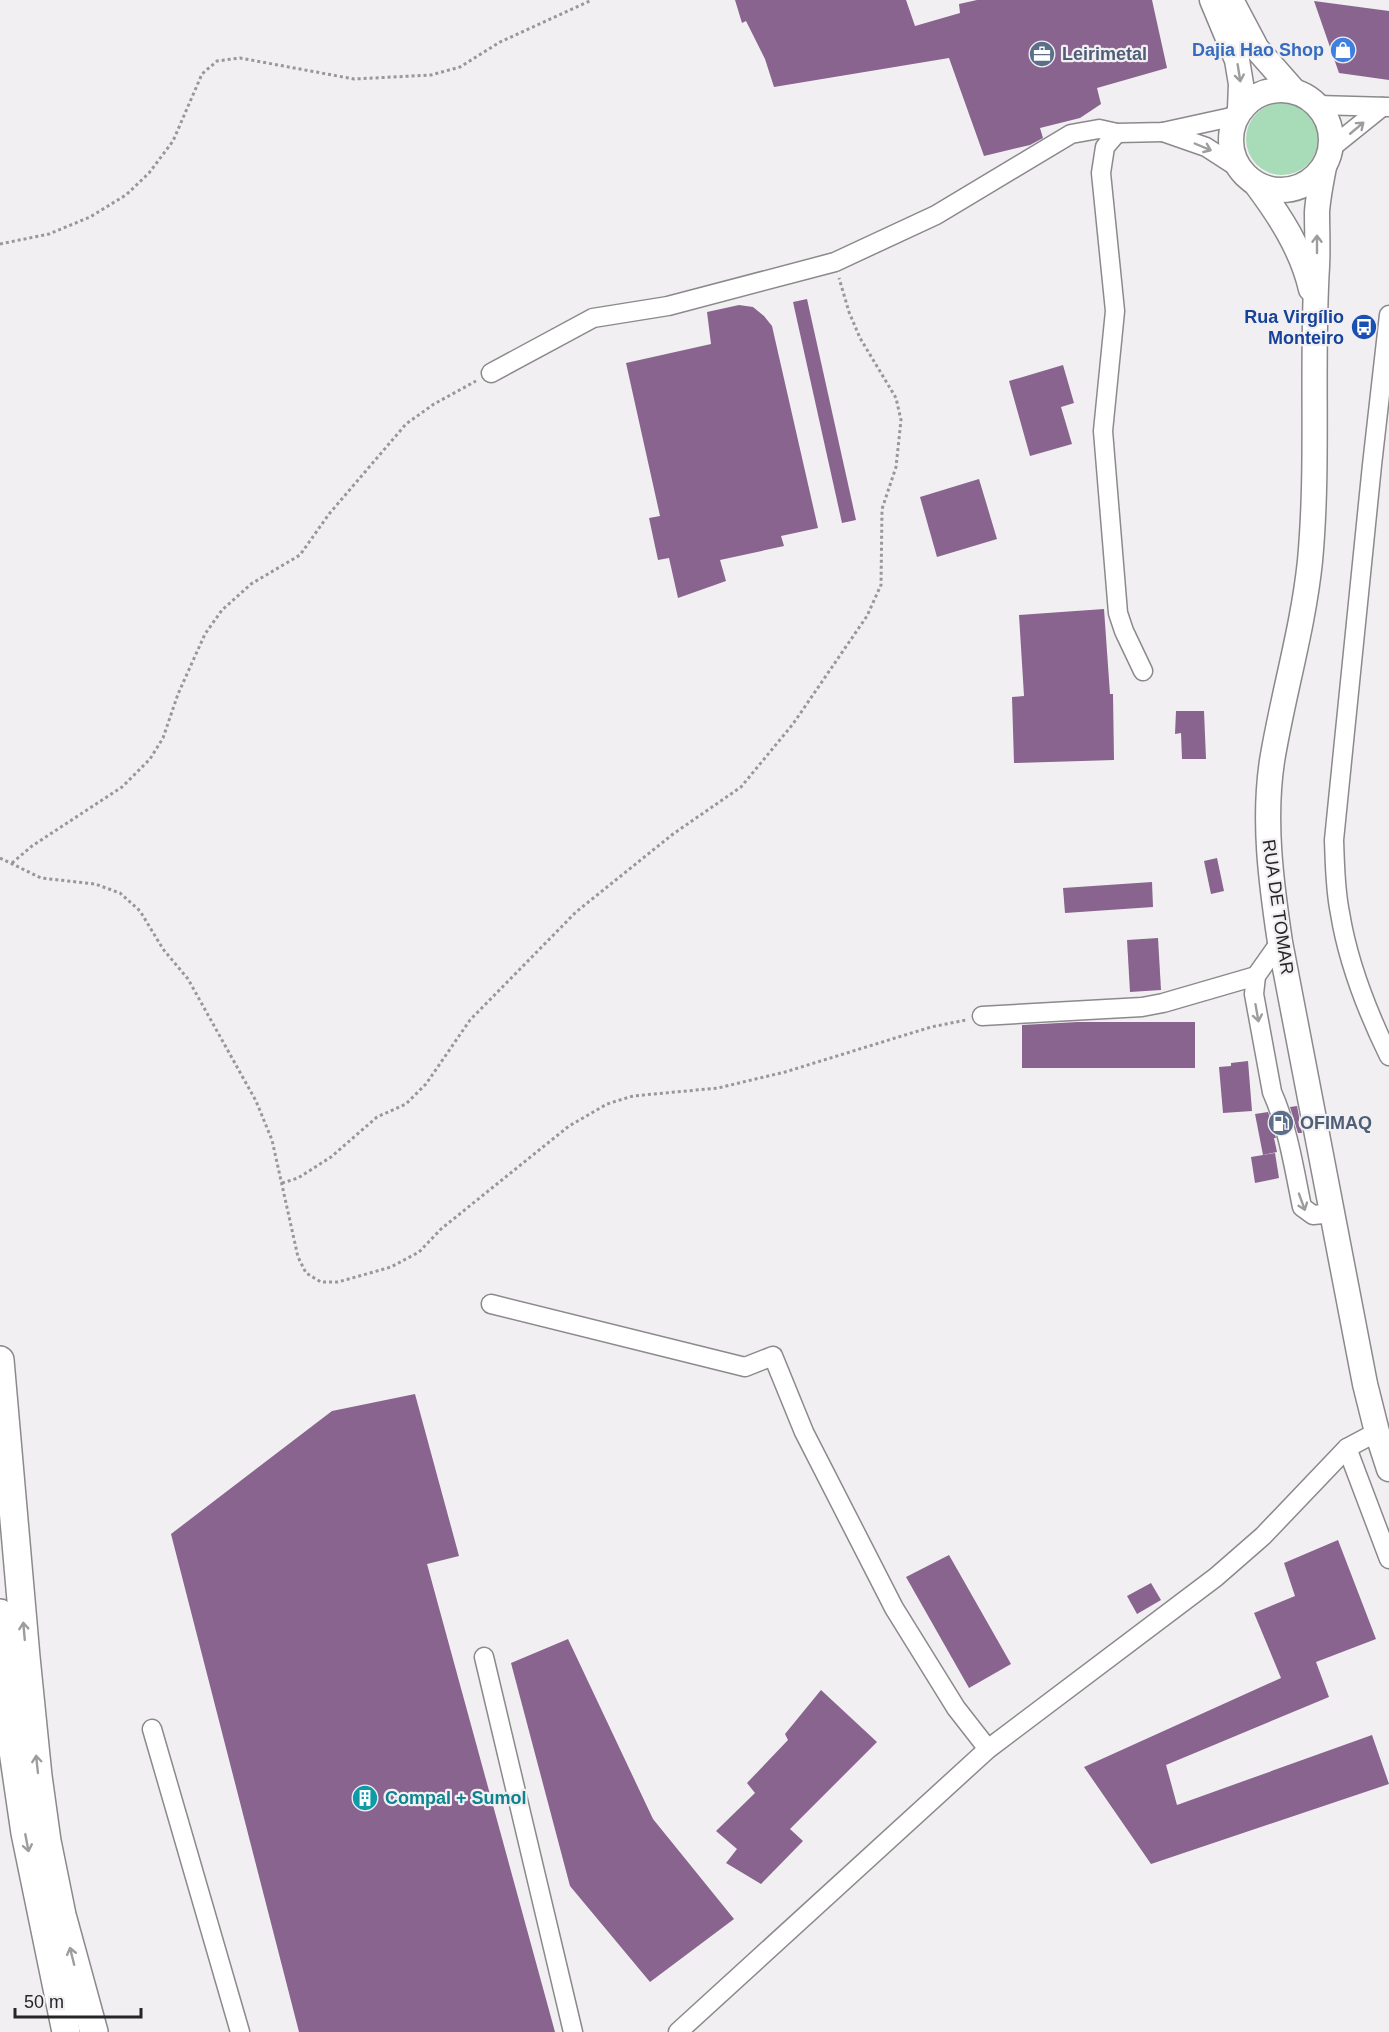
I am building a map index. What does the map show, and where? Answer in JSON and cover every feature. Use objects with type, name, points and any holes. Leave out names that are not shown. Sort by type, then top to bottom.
[{"type":"highway","points":[[0,1360],[27,1668],[46,1830],[62,1915],[94,2032]]},
{"type":"highway","points":[[0,1613],[12,1744],[22,1811],[66,2032]]},
{"type":"highway","points":[[52,1962],[76,2032]]},
{"type":"main road","name":"RUA DE TOMAR","points":[[1212,0],[1237,60],[1240,84],[1238,113],[1230,140],[1233,156],[1279,215],[1309,280],[1314,303]]},
{"type":"main road","points":[[1231,0],[1257,49],[1294,91],[1317,105]]},
{"type":"main road","points":[[1238,113],[1250,100],[1263,93],[1278,90],[1294,91]]},
{"type":"main road","name":"RUA DE TOMAR","points":[[1317,105],[1329,125],[1327,158],[1317,210],[1310,561],[1303,610],[1272,762],[1268,829],[1273,897],[1280,942],[1365,1384],[1389,1469]]},
{"type":"main road","points":[[1248,177],[1271,189],[1286,190],[1301,187],[1314,179],[1327,158]]},
{"type":"street","points":[[1317,105],[1385,107]]},
{"type":"street","points":[[1327,158],[1385,107]]},
{"type":"street","points":[[491,374],[592,318],[668,306],[835,262],[936,215],[1071,135],[1099,129],[1117,133],[1163,132],[1238,113]]},
{"type":"street","points":[[1163,132],[1206,147],[1248,177]]},
{"type":"street","points":[[1117,133],[1106,147],[1101,173],[1115,310],[1103,431],[1118,613],[1143,671]]},
{"type":"street","points":[[1388,1053],[1365,1001],[1345,937],[1336,888],[1334,840],[1389,315]]},
{"type":"street","points":[[1280,942],[1256,976],[1254,994],[1272,1092],[1289,1143],[1302,1207],[1312,1215],[1333,1213]]},
{"type":"street","points":[[982,1016],[1142,1007],[1256,976]]},
{"type":"street","points":[[491,1304],[745,1367],[773,1356],[804,1432],[894,1608],[956,1708],[988,1749]]},
{"type":"street","points":[[678,2032],[988,1749],[1216,1577],[1263,1536],[1347,1448],[1377,1432]]},
{"type":"street","points":[[1347,1448],[1389,1559]]},
{"type":"street","points":[[484,1657],[573,2032]]},
{"type":"street","points":[[152,1729],[240,2032]]},
{"type":"path","points":[[0,244],[48,234],[90,217],[126,195],[149,173],[173,141],[202,74],[218,61],[240,58],[354,79],[431,75],[460,67],[500,42],[592,0]]},
{"type":"path","points":[[282,1183],[298,1178],[331,1157],[377,1117],[406,1104],[426,1084],[470,1020],[576,912],[673,834],[741,787],[793,724],[867,616],[881,585],[882,508],[896,467],[901,420],[896,398],[860,338],[849,312],[835,262]]},
{"type":"path","points":[[11,864],[32,846],[122,787],[150,759],[163,738],[178,694],[206,634],[222,610],[251,584],[300,555],[329,514],[406,424],[434,404],[491,374]]},
{"type":"path","points":[[0,858],[41,878],[95,884],[120,893],[140,911],[163,949],[188,980],[256,1101],[272,1140],[298,1257],[306,1273],[321,1282],[338,1282],[391,1267],[418,1252],[441,1228],[569,1126],[607,1104],[633,1096],[717,1088],[785,1072],[931,1027],[982,1016]]},
{"type":"green space","points":[[1282,103],[1302,109],[1312,119],[1318,139],[1312,159],[1302,169],[1282,175],[1262,169],[1252,159],[1246,139],[1252,119],[1262,109]]},
{"type":"building","points":[[735,0],[906,0],[915,26],[960,13],[959,4],[977,0],[1152,0],[1167,68],[1097,88],[1101,104],[1080,118],[1040,128],[1043,138],[1030,145],[984,156],[949,58],[774,87],[765,59],[746,21],[742,23]]},
{"type":"building","points":[[1314,1],[1389,11],[1389,80],[1339,73]]},
{"type":"building","points":[[807,299],[856,520],[842,523],[793,302]]},
{"type":"building","points":[[739,305],[753,307],[772,326],[818,528],[781,536],[784,546],[720,560],[726,581],[678,598],[669,558],[658,560],[649,518],[660,516],[626,363],[711,344],[707,312]]},
{"type":"building","points":[[1063,365],[1074,403],[1061,407],[1072,444],[1030,456],[1009,381]]},
{"type":"building","points":[[979,479],[997,539],[937,557],[920,497]]},
{"type":"building","points":[[1104,609],[1110,694],[1113,694],[1114,760],[1014,763],[1012,697],[1024,696],[1019,615]]},
{"type":"building","points":[[1176,711],[1204,711],[1206,759],[1182,759],[1181,733],[1175,734]]},
{"type":"building","points":[[1217,858],[1224,891],[1211,894],[1204,861]]},
{"type":"building","points":[[1152,882],[1153,907],[1065,913],[1063,888]]},
{"type":"building","points":[[1158,938],[1161,990],[1130,992],[1127,940]]},
{"type":"building","points":[[1078,1022],[1195,1022],[1195,1068],[1022,1068],[1022,1025]]},
{"type":"building","points":[[1248,1061],[1252,1111],[1223,1113],[1219,1067]]},
{"type":"building","points":[[1297,1106],[1302,1133],[1298,1133],[1290,1107]]},
{"type":"building","points":[[1268,1112],[1276,1138],[1274,1138],[1277,1152],[1263,1155],[1255,1114]]},
{"type":"building","points":[[1275,1153],[1279,1178],[1255,1183],[1251,1157]]},
{"type":"building","name":"Compal + Sumol","points":[[415,1394],[459,1556],[427,1564],[555,2032],[299,2032],[171,1534],[332,1411]]},
{"type":"building","points":[[1338,1540],[1376,1639],[1316,1662],[1329,1697],[1166,1765],[1177,1805],[1372,1735],[1389,1784],[1151,1864],[1084,1767],[1281,1678],[1254,1613],[1295,1596],[1284,1563]]},
{"type":"building","points":[[949,1555],[1011,1664],[969,1688],[906,1577]]},
{"type":"building","points":[[1151,1583],[1161,1600],[1137,1614],[1127,1596]]},
{"type":"building","points":[[568,1639],[653,1819],[734,1919],[650,1982],[570,1886],[511,1663]]},
{"type":"building","points":[[821,1690],[877,1742],[790,1829],[803,1841],[761,1884],[726,1863],[737,1849],[716,1831],[755,1793],[747,1783],[788,1740],[785,1734]]},
{"type":"place","name":"Dajia Hao Shop","points":[[1343,50]]},
{"type":"place","name":"Leirimetal","points":[[1042,54]]},
{"type":"place","name":"Rua Virgílio Monteiro","points":[[1364,327]]},
{"type":"place","name":"OFIMAQ","points":[[1281,1123]]},
{"type":"place","name":"Compal + Sumol","points":[[365,1798]]}]
